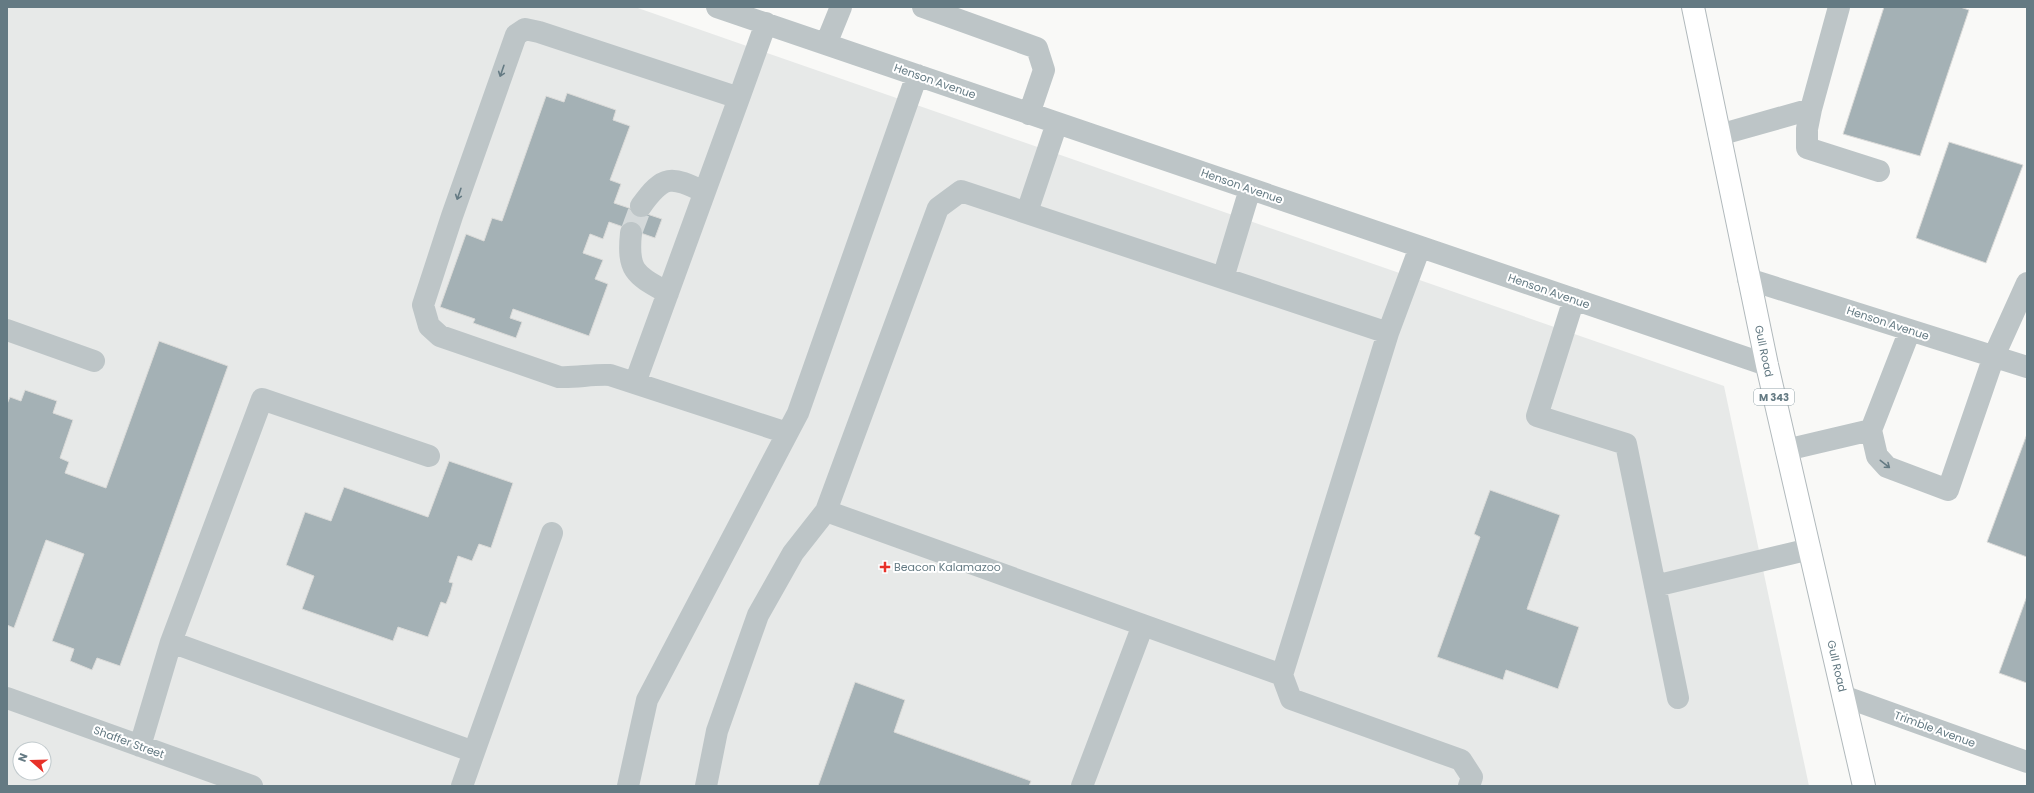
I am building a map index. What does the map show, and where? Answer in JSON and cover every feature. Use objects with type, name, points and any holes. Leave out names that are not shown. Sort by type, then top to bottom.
[{"type":"main road","name":"Gull Road","points":[[1693,7],[1748,279],[1864,786]]},
{"type":"street","name":"Henson Avenue","points":[[717,7],[1767,365]]},
{"type":"street","points":[[826,44],[841,7]]},
{"type":"street","points":[[923,7],[1037,48],[1044,70],[1029,114]]},
{"type":"street","points":[[1839,7],[1807,129],[1807,148],[1879,171]]},
{"type":"street","points":[[635,383],[766,24]]},
{"type":"street","points":[[739,98],[539,32],[525,29],[516,35],[452,216],[423,305],[429,326],[440,336],[559,377],[577,378],[592,374],[610,375],[787,433]]},
{"type":"street","points":[[628,786],[647,700],[798,413],[917,75]]},
{"type":"street","points":[[1719,135],[1812,109]]},
{"type":"street","points":[[1027,212],[1057,123]]},
{"type":"street","points":[[641,206],[658,185],[670,180],[684,182],[704,192]]},
{"type":"street","points":[[1223,278],[1250,189]]},
{"type":"street","points":[[706,786],[717,731],[758,615],[793,553],[826,511],[938,208],[961,191],[1388,333]]},
{"type":"street","points":[[631,233],[629,253],[634,268],[643,279],[668,293]]},
{"type":"street","points":[[1420,247],[1388,333],[1282,676],[1292,699],[1462,760],[1472,777],[1469,786]]},
{"type":"street","name":"Henson Avenue","points":[[1748,279],[2027,367]]},
{"type":"street","points":[[1910,330],[1871,430],[1877,456],[1887,466],[1948,490],[1994,356],[2027,283]]},
{"type":"street","points":[[1574,299],[1537,416],[1626,444],[1678,698]]},
{"type":"street","points":[[7,330],[94,361]]},
{"type":"street","points":[[140,746],[171,642],[262,399],[429,456]]},
{"type":"street","points":[[1786,450],[1871,430]]},
{"type":"street","points":[[826,511],[1282,676]]},
{"type":"street","points":[[462,786],[552,533]]},
{"type":"street","points":[[1655,586],[1810,550]]},
{"type":"street","points":[[1082,786],[1143,625]]},
{"type":"street","points":[[171,642],[474,752]]},
{"type":"street","name":"Trimble Avenue","points":[[1844,696],[2027,762]]},
{"type":"street","name":"Shaffer Street","points":[[7,698],[252,786]]},
{"type":"shaded area","name":"Beacon Kalamazoo","points":[[7,7],[635,7],[1724,386],[1809,786],[7,786]]},
{"type":"building","points":[[1884,7],[1960,7],[1969,10],[1920,156],[1843,134]]},
{"type":"building","points":[[567,93],[616,110],[613,120],[630,126],[610,180],[621,184],[614,203],[662,219],[655,238],[609,222],[603,239],[590,234],[583,253],[603,260],[595,279],[608,284],[589,336],[513,309],[510,318],[522,322],[516,338],[473,323],[475,319],[440,307],[466,234],[484,241],[492,218],[502,221],[546,96],[564,102]]},
{"type":"building","points":[[1949,142],[2023,165],[1986,263],[1916,238]]},
{"type":"building","points":[[159,341],[228,366],[120,666],[97,658],[92,670],[70,661],[74,649],[52,641],[84,554],[46,540],[14,628],[7,625],[7,404],[10,397],[21,401],[25,390],[57,401],[53,413],[73,420],[60,458],[69,462],[65,473],[106,488]]},
{"type":"building","points":[[2027,434],[2027,557],[1987,542]]},
{"type":"building","points":[[449,461],[513,483],[491,548],[479,544],[472,561],[458,556],[449,582],[453,583],[450,594],[446,604],[441,602],[428,637],[398,627],[393,641],[302,609],[314,576],[286,565],[305,512],[331,521],[344,487],[428,517]]},
{"type":"building","points":[[1490,490],[1560,515],[1527,609],[1579,627],[1558,689],[1506,670],[1503,680],[1437,657],[1480,537],[1474,534]]},
{"type":"building","points":[[2027,596],[2027,683],[1999,673]]},
{"type":"building","points":[[855,682],[905,700],[894,732],[1031,781],[1029,786],[818,786]]},
{"type":"tunnel","points":[[631,233],[641,206]]},
{"type":"place","name":"Beacon Kalamazoo","points":[[885,567]]}]
